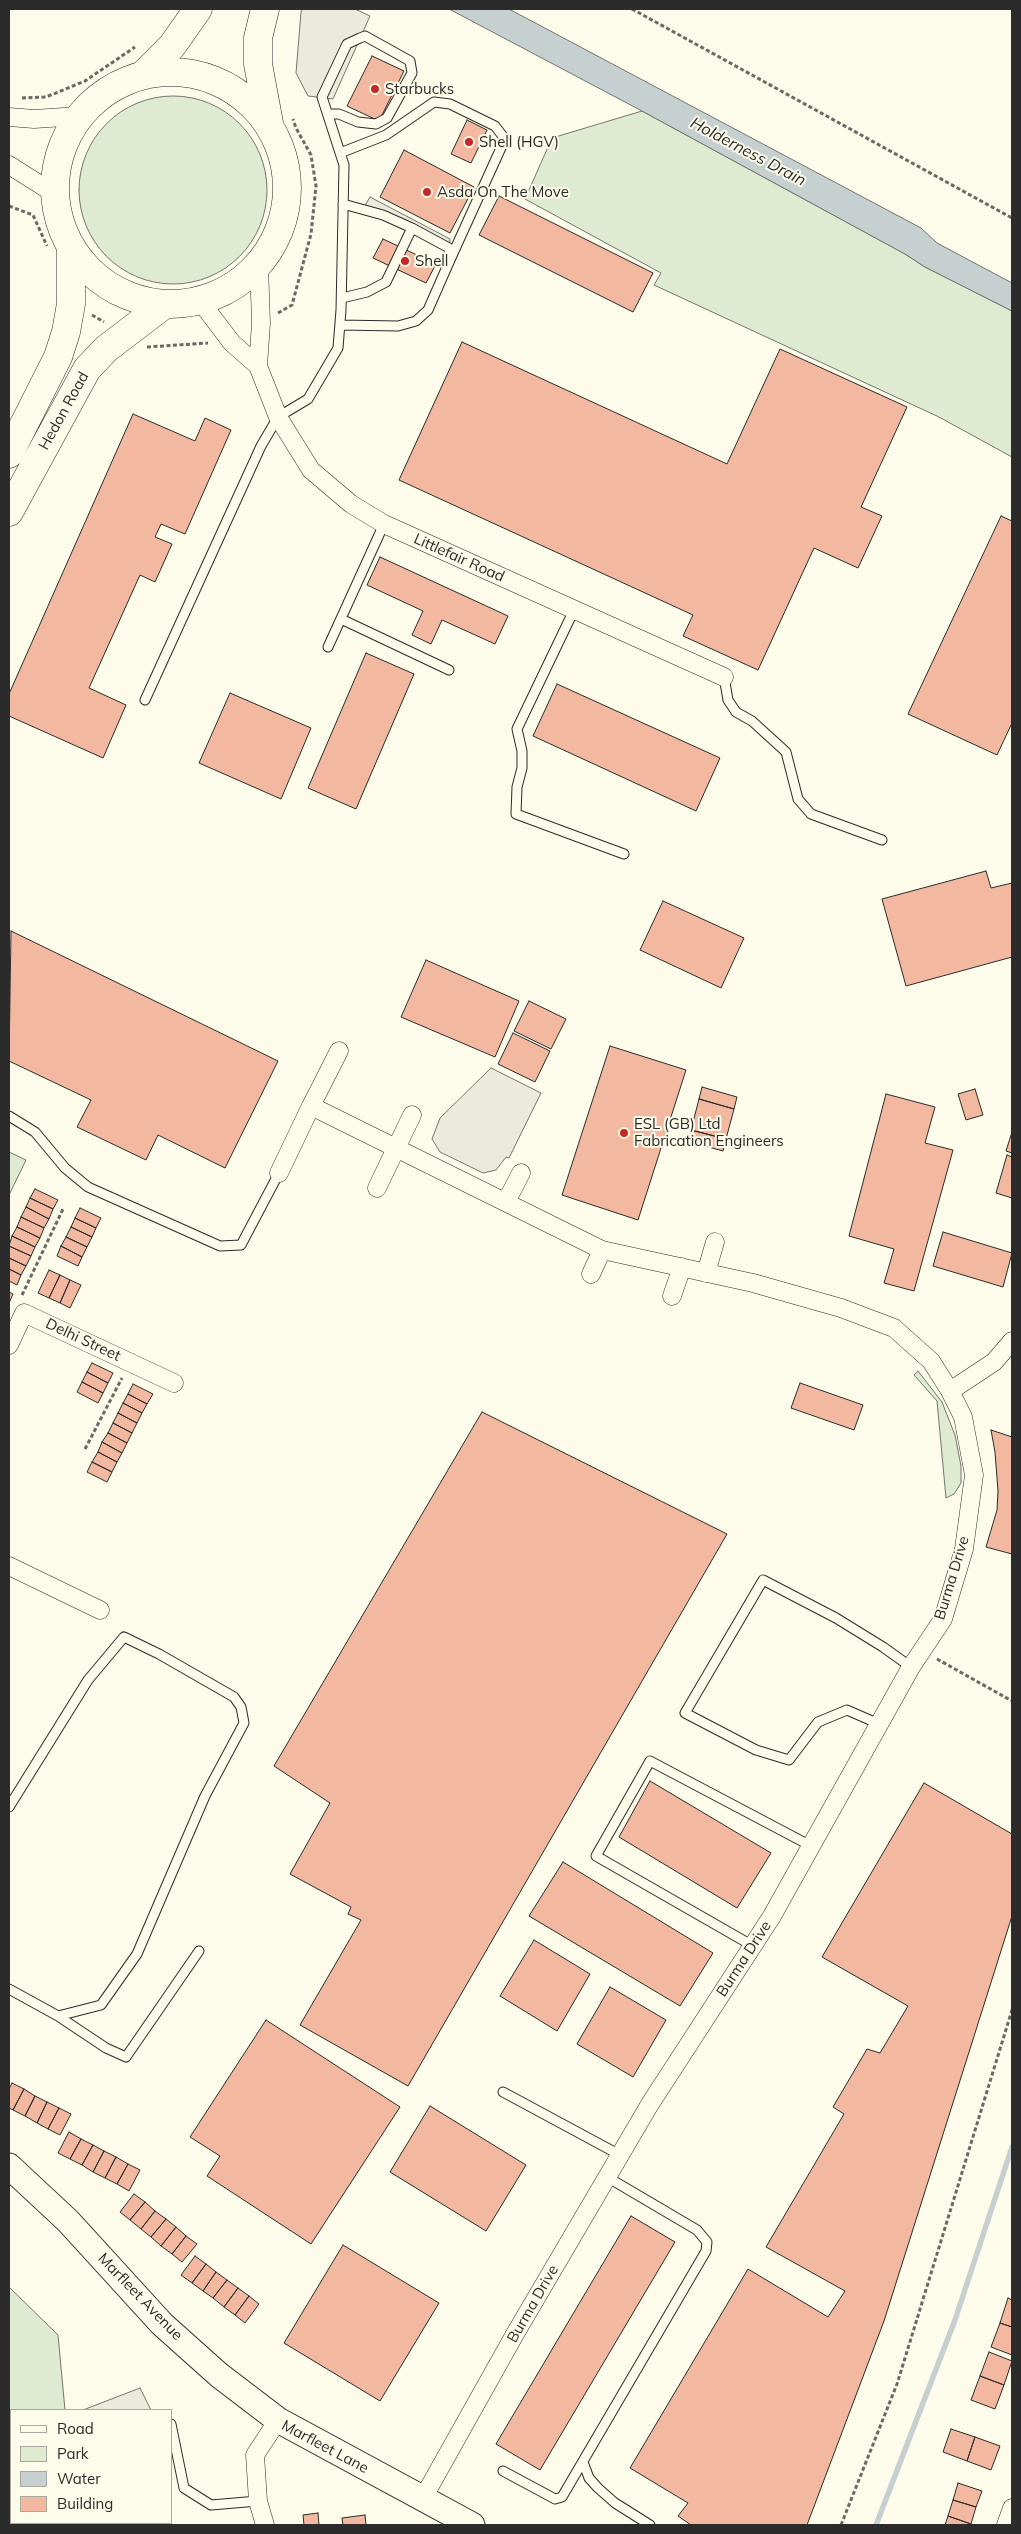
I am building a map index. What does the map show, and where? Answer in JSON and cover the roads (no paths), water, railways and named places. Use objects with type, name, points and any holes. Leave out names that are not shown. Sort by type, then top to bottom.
[{"type":"highway","points":[[144,74],[172,46],[198,9]]},
{"type":"highway","points":[[265,9],[258,38],[258,64],[270,124],[284,155],[288,197],[285,216],[275,242],[259,265],[242,281],[228,289],[200,301],[162,307],[122,294],[93,275],[71,249],[60,223],[55,194],[57,166],[65,140],[79,116],[108,90],[144,74],[180,71],[215,79],[246,98],[270,124]]},
{"type":"highway","name":"Hedon Road","points":[[9,454],[58,357],[66,332],[71,304],[71,249]]},
{"type":"highway","name":"Hedon Road","points":[[9,512],[87,369],[106,349],[162,307]]},
{"type":"street","points":[[9,117],[34,119],[79,116]]},
{"type":"street","points":[[9,165],[55,194]]},
{"type":"street","name":"Littlefair Road","points":[[259,265],[261,323],[258,366],[278,417],[311,470],[351,504],[384,524],[724,677]]},
{"type":"street","name":"Littlefair Road","points":[[200,301],[232,342],[258,366]]},
{"type":"street","points":[[279,1173],[339,1051]]},
{"type":"street","name":"Burma Drive","points":[[311,1106],[602,1250],[753,1282],[842,1308],[894,1328],[931,1361],[950,1391],[963,1417],[974,1475],[964,1549],[942,1619],[911,1667],[753,1946],[650,2104],[515,2334],[422,2500]]},
{"type":"street","points":[[377,1188],[412,1115]]},
{"type":"street","points":[[506,1202],[521,1173]]},
{"type":"street","points":[[706,1272],[715,1242]]},
{"type":"street","points":[[591,1274],[602,1250]]},
{"type":"street","points":[[672,1296],[682,1267]]},
{"type":"street","name":"Delhi Street","points":[[9,1345],[24,1313],[174,1383]]},
{"type":"street","points":[[950,1391],[994,1362],[1012,1342]]},
{"type":"street","points":[[9,1566],[100,1610]]},
{"type":"street","name":"Marfleet Avenue","points":[[9,2166],[68,2220],[162,2324],[219,2375],[278,2420]]},
{"type":"street","name":"Marfleet Lane","points":[[265,2525],[258,2501],[256,2455],[278,2420],[422,2500],[472,2525]]},
{"type":"street","points":[[1006,2525],[1012,2508]]},
{"type":"lane","points":[[145,700],[261,446],[278,417],[308,399],[338,348],[342,298],[344,166],[322,98],[347,44],[360,38],[365,36],[410,61],[412,74],[387,118],[376,124],[358,122],[338,114],[328,114]]},
{"type":"lane","points":[[340,153],[386,135],[434,102],[450,104],[495,126],[505,139],[428,310],[416,322],[398,326],[340,325]]},
{"type":"lane","points":[[343,204],[383,215],[412,228],[449,248],[450,260]]},
{"type":"lane","points":[[342,298],[367,292],[386,282],[412,228]]},
{"type":"lane","points":[[328,647],[384,524]]},
{"type":"lane","points":[[574,610],[517,729],[522,751],[522,768],[517,787],[516,814],[624,854]]},
{"type":"lane","points":[[341,619],[449,670]]},
{"type":"lane","points":[[724,677],[728,700],[736,712],[752,721],[786,752],[798,799],[811,814],[882,840]]},
{"type":"lane","points":[[9,1116],[35,1132],[64,1168],[88,1187],[220,1246],[241,1244],[279,1173]]},
{"type":"lane","points":[[879,1724],[846,1710],[818,1722],[788,1760],[756,1750],[685,1713],[763,1580],[836,1618],[911,1667]]},
{"type":"lane","points":[[9,1807],[88,1680],[124,1637],[159,1654],[234,1697],[242,1707],[244,1723],[205,1796],[137,1954],[102,2005],[58,2016]]},
{"type":"lane","points":[[753,1946],[596,1856],[650,1761],[811,1846]]},
{"type":"lane","points":[[9,1989],[58,2016],[106,2048],[126,2057],[199,1951]]},
{"type":"lane","points":[[503,2092],[620,2156]]},
{"type":"lane","points":[[503,2471],[555,2499],[562,2497],[704,2256],[707,2247],[705,2238],[697,2230],[607,2177]]},
{"type":"lane","points":[[172,2429],[184,2488],[211,2505],[258,2501]]},
{"type":"lane","points":[[584,2462],[588,2478],[598,2488],[615,2503],[650,2525]]},
{"type":"water","name":"Holderness Drain","points":[[449,9],[509,9],[921,228],[937,243],[1012,283],[1012,311],[925,267],[905,254],[642,111]]},
{"type":"waterway","points":[[876,2525],[955,2320],[1012,2147]]},
{"type":"place","name":"Starbucks","points":[[375,89]]},
{"type":"place","name":"Shell (HGV)","points":[[469,142]]},
{"type":"place","name":"Asda On The Move","points":[[427,192]]},
{"type":"place","name":"Shell","points":[[405,261]]},
{"type":"place","name":"ESL (GB) Ltd Fabrication Engineers","points":[[624,1133]]}]
